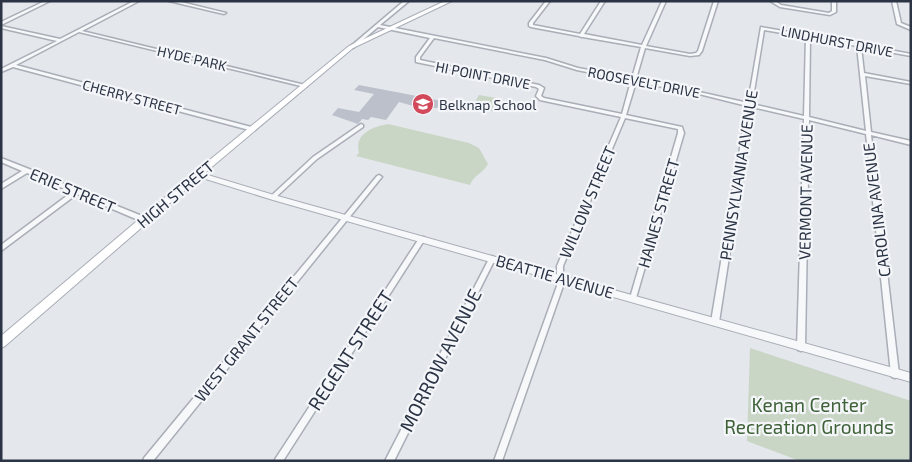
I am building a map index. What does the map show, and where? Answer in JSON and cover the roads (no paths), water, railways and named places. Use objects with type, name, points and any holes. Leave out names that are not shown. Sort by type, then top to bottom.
[{"type":"main road","name":"HIGH STREET","points":[[1,343],[198,174],[351,48],[450,1]]},
{"type":"street","points":[[1,25],[48,1]]},
{"type":"street","points":[[1,71],[137,1]]},
{"type":"street","points":[[170,1],[224,13]]},
{"type":"street","points":[[351,48],[407,1]]},
{"type":"street","points":[[548,1],[531,23],[531,26],[581,36],[697,54],[716,1]]},
{"type":"street","points":[[581,36],[603,1]]},
{"type":"street","name":"WILLOW STREET","points":[[498,461],[560,286],[560,266],[624,115],[644,46],[664,1]]},
{"type":"street","points":[[772,1],[780,6],[830,14],[834,12],[834,1]]},
{"type":"street","points":[[894,1],[899,24],[911,29]]},
{"type":"street","points":[[1,25],[60,40]]},
{"type":"street","name":"ROOSEVELT DRIVE","points":[[377,26],[546,59],[577,69],[634,79],[911,143]]},
{"type":"street","name":"LINDHURST DRIVE","points":[[762,28],[911,55]]},
{"type":"street","name":"PENNSYLVANIA AVENUE","points":[[715,322],[762,28]]},
{"type":"street","name":"HYDE PARK","points":[[78,31],[305,86]]},
{"type":"street","name":"VERMONT AVENUE","points":[[801,348],[808,36]]},
{"type":"street","name":"HI POINT DRIVE","points":[[433,37],[418,57],[418,61],[538,86],[542,88],[538,96],[542,99],[680,128]]},
{"type":"street","name":"CAROLINA AVENUE","points":[[859,45],[867,134],[895,374]]},
{"type":"street","name":"CHERRY STREET","points":[[12,65],[253,129]]},
{"type":"street","points":[[862,74],[911,83]]},
{"type":"street","points":[[273,197],[315,158],[361,126]]},
{"type":"street","name":"HAINES STREET","points":[[632,298],[681,133],[680,128]]},
{"type":"street","name":"ERIE STREET","points":[[1,160],[78,190],[145,220]]},
{"type":"street","points":[[1,188],[27,170]]},
{"type":"street","name":"BEATTIE AVENUE","points":[[198,174],[911,378]]},
{"type":"street","name":"WEST GRANT STREET","points":[[146,461],[380,177]]},
{"type":"street","points":[[1,249],[78,190]]},
{"type":"street","name":"REGENT STREET","points":[[278,461],[422,239]]},
{"type":"street","name":"MORROW AVENUE","points":[[389,461],[492,259]]},
{"type":"place","name":"Belknap School","points":[[423,104]]},
{"type":"park label","name":"Kenan Center Recreation Grounds","points":[[809,415]]}]
